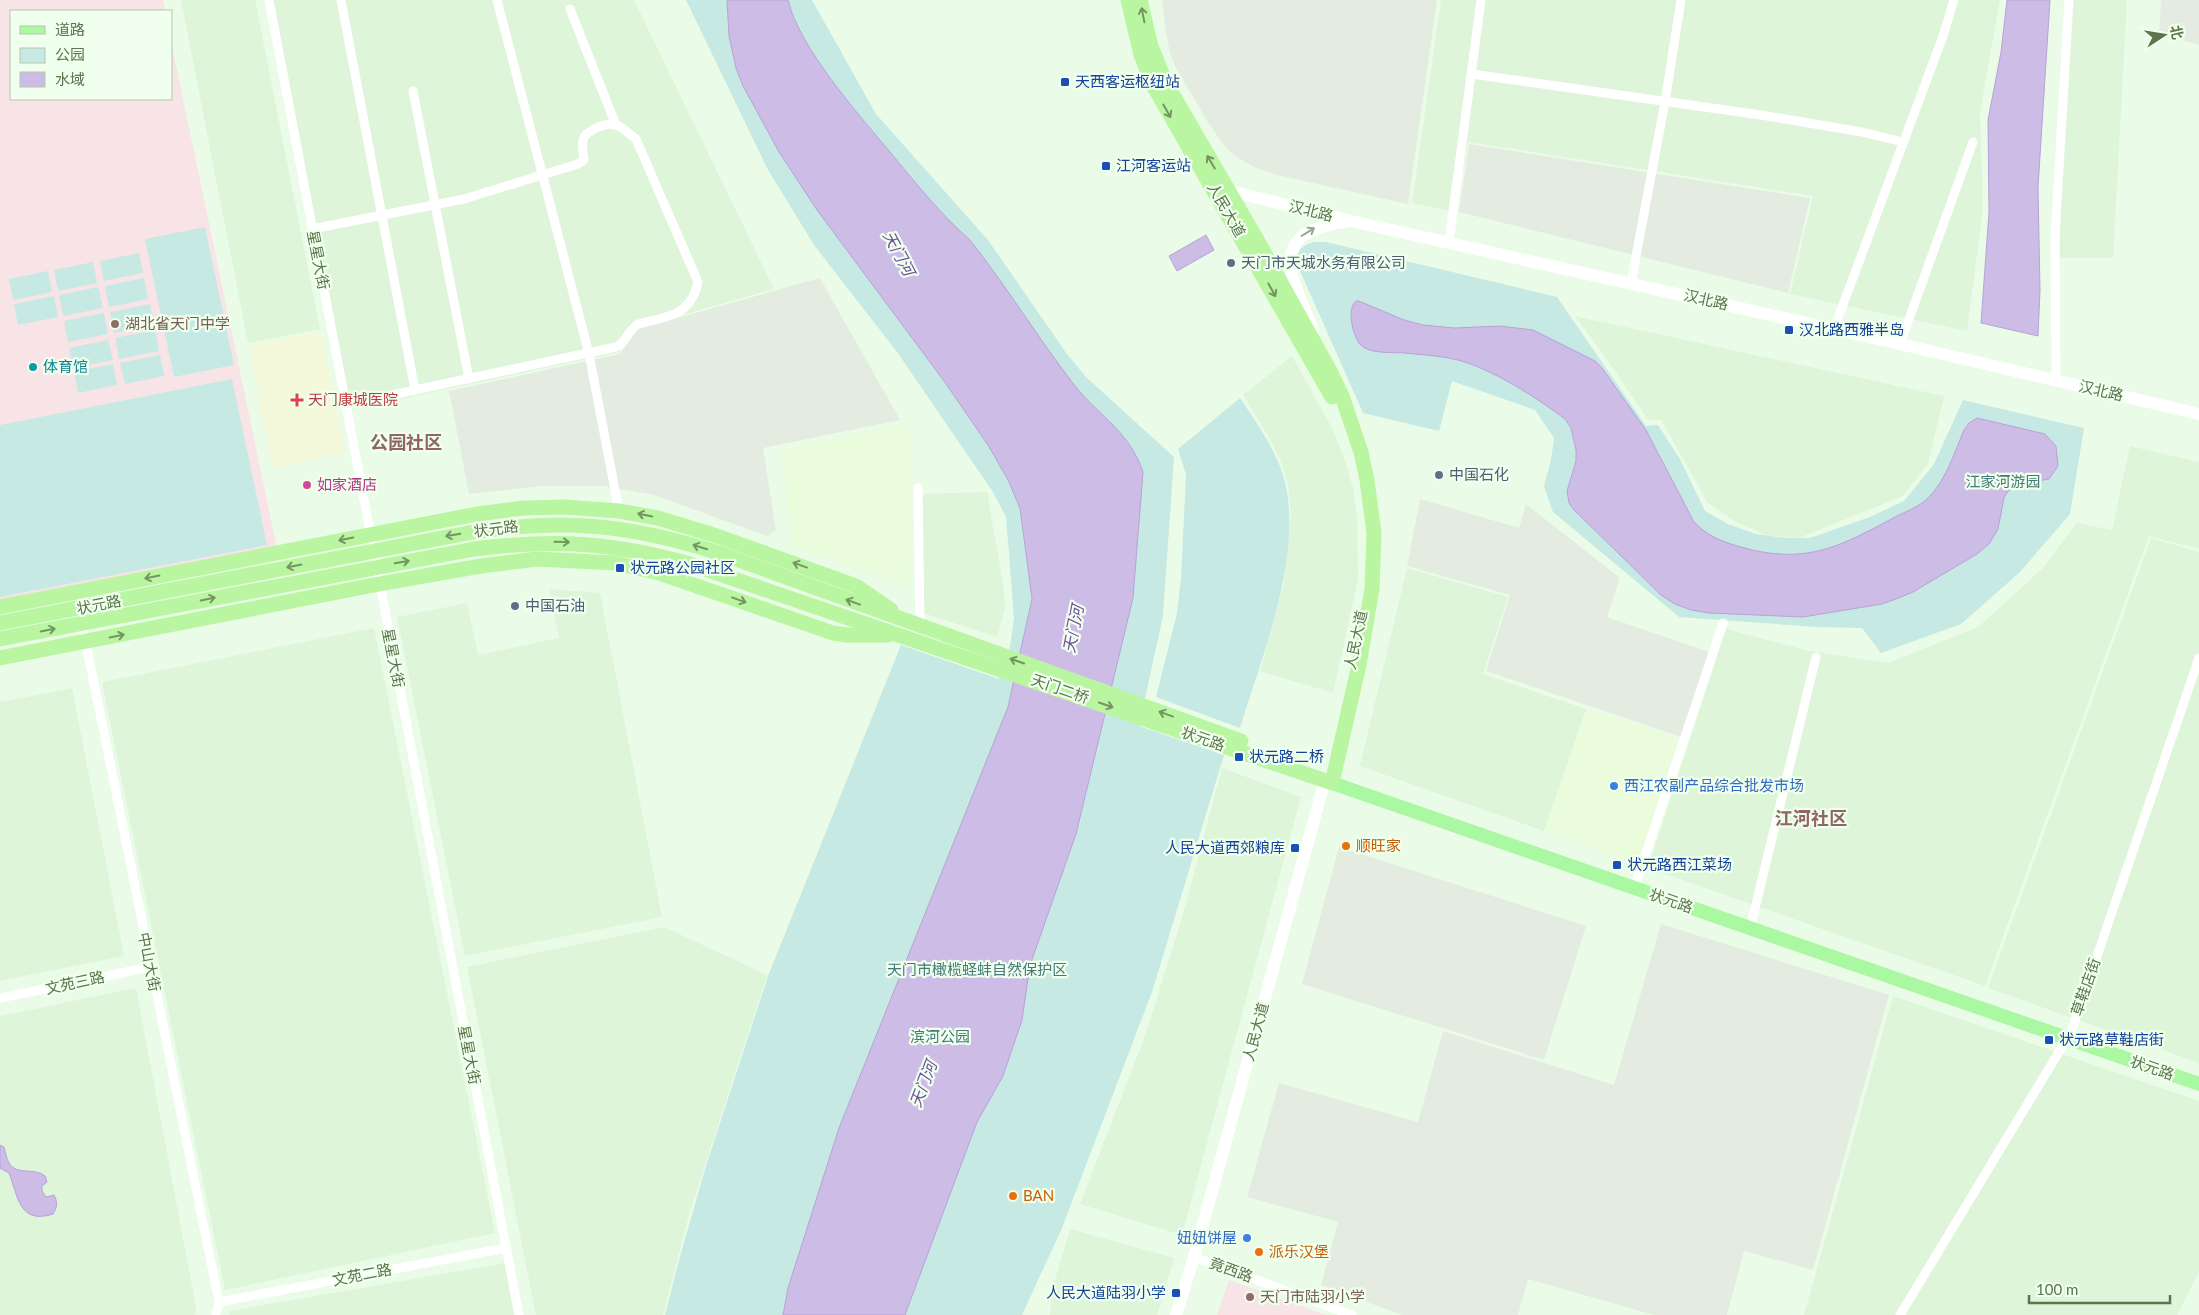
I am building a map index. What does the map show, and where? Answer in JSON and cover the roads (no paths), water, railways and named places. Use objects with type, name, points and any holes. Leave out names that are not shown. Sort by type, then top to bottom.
[{"type":"highway","name":"人民大道","points":[[1128,0],[1141,55],[1153,85],[1331,395],[1345,425],[1362,482],[1370,538],[1367,589],[1329,778]]},
{"type":"highway","name":"人民大道","points":[[1140,0],[1145,27],[1158,66],[1342,396],[1361,452],[1368,480],[1374,533],[1374,558],[1367,622],[1329,778]]},
{"type":"highway","points":[[516,526],[542,508]]},
{"type":"highway","points":[[0,607],[477,514],[542,508],[619,511],[658,518],[695,528],[843,581],[868,593],[901,627]]},
{"type":"highway","name":"状元路","points":[[0,639],[80,616],[373,550],[516,526],[590,525],[647,534],[722,554],[901,627],[979,655]]},
{"type":"highway","name":"状元路","points":[[0,623],[80,616],[452,553],[505,545],[542,542],[598,544],[657,555],[901,627],[920,625],[979,655]]},
{"type":"highway","points":[[540,559],[542,542]]},
{"type":"highway","points":[[452,553],[468,568]]},
{"type":"highway","points":[[0,658],[379,584],[468,568],[540,559],[615,563],[659,573],[833,633],[867,635],[901,627]]},
{"type":"highway","name":"天门二桥","points":[[979,655],[1144,712]]},
{"type":"highway","name":"状元路","points":[[1144,712],[1329,778]]},
{"type":"main road","name":"汉北路","points":[[1213,187],[1351,221],[1449,241],[2199,414]]},
{"type":"main road","points":[[1330,372],[1296,285],[1290,262],[1290,254],[1297,240],[1314,228],[1324,224],[1351,221]]},
{"type":"main road","name":"状元路","points":[[1329,778],[1637,880],[1751,925]]},
{"type":"main road","name":"状元路","points":[[1329,778],[2069,1035],[2199,1084]]},
{"type":"main road","name":"人民大道","points":[[1183,1315],[1329,778]]},
{"type":"main road","name":"状元路","points":[[2069,1035],[2199,1075]]},
{"type":"main road","name":"人民大道","points":[[1176,1315],[1198,1258]]},
{"type":"street","name":"星星大街","points":[[269,0],[519,1315]]},
{"type":"street","points":[[341,0],[415,390]]},
{"type":"street","points":[[498,0],[589,354],[619,511]]},
{"type":"street","points":[[1449,241],[1481,0]]},
{"type":"street","points":[[1631,283],[1665,102],[1681,0]]},
{"type":"street","points":[[1834,329],[1943,36],[1954,0]]},
{"type":"street","points":[[2056,381],[2055,236],[2069,0]]},
{"type":"street","points":[[570,10],[616,125]]},
{"type":"street","points":[[1472,74],[1780,118],[1862,132],[1903,142]]},
{"type":"street","points":[[414,91],[469,379]]},
{"type":"street","points":[[312,229],[464,199],[578,164],[584,160],[582,143],[584,137],[600,126],[610,123],[616,125],[636,140],[698,282],[696,290],[680,312],[638,324],[633,327],[622,344],[589,354],[345,405]]},
{"type":"street","points":[[1900,344],[1973,142]]},
{"type":"street","points":[[918,488],[920,625]]},
{"type":"street","name":"中山大街","points":[[80,616],[219,1302],[216,1315]]},
{"type":"street","points":[[1637,880],[1723,623]]},
{"type":"street","points":[[1751,925],[1816,657]]},
{"type":"street","name":"草鞋店街","points":[[1900,1315],[2069,1035],[2199,658]]},
{"type":"street","name":"文苑三路","points":[[0,998],[150,967]]},
{"type":"street","name":"文苑二路","points":[[219,1302],[506,1248]]},
{"type":"street","name":"竟西路","points":[[1198,1258],[1352,1315]]},
{"type":"water","name":"天门市橄榄蛏蚌自然保护区","points":[[727,0],[788,0],[804,38],[831,79],[928,198],[970,240],[1075,386],[1122,435],[1137,458],[1143,472],[1133,598],[1076,834],[1030,965],[1022,1020],[1003,1076],[977,1122],[905,1315],[783,1315],[788,1288],[839,1128],[1008,707],[1032,599],[1020,508],[1008,480],[988,445],[944,381],[817,210],[779,152],[743,86],[736,68],[729,36]]},
{"type":"water","points":[[2007,0],[2050,0],[2038,187],[2040,290],[2038,336],[1981,323],[1989,212],[1988,120],[2001,52]]},
{"type":"water","points":[[1206,235],[1214,250],[1177,271],[1169,256]]},
{"type":"water","points":[[1356,301],[1404,320],[1423,325],[1455,328],[1500,326],[1533,330],[1595,361],[1646,430],[1694,522],[1716,538],[1741,547],[1784,554],[1802,554],[1820,550],[1855,538],[1917,506],[1925,501],[1935,490],[1950,465],[1964,430],[1969,423],[1977,418],[2045,434],[2056,446],[2058,466],[2049,479],[2021,484],[2008,491],[2004,498],[1998,529],[1989,544],[1977,554],[1913,592],[1896,599],[1882,604],[1803,617],[1709,613],[1691,610],[1675,604],[1661,595],[1569,503],[1567,491],[1576,461],[1576,450],[1571,428],[1565,419],[1517,387],[1465,362],[1435,356],[1378,352],[1363,347],[1356,338],[1352,324],[1351,311]]},
{"type":"water","points":[[0,1145],[4,1147],[12,1167],[41,1173],[45,1176],[47,1182],[42,1186],[42,1191],[46,1197],[54,1195],[56,1205],[53,1214],[33,1215],[22,1206],[9,1173],[0,1168]]},
{"type":"place","name":"天西客运枢纽站","points":[[1065,82]]},
{"type":"place","name":"江河客运站","points":[[1106,166]]},
{"type":"place","name":"天门市天城水务有限公司","points":[[1231,263]]},
{"type":"place","name":"湖北省天门中学","points":[[115,324]]},
{"type":"place","name":"汉北路西雅半岛","points":[[1789,330]]},
{"type":"place","name":"体育馆","points":[[33,367]]},
{"type":"place","name":"天门康城医院","points":[[297,400]]},
{"type":"place","name":"中国石化","points":[[1439,475]]},
{"type":"place","name":"如家酒店","points":[[307,485]]},
{"type":"place","name":"状元路公园社区","points":[[620,568]]},
{"type":"place","name":"中国石油","points":[[515,606]]},
{"type":"place","name":"状元路二桥","points":[[1239,757]]},
{"type":"place","name":"西江农副产品综合批发市场","points":[[1614,786]]},
{"type":"place","name":"顺旺家","points":[[1346,846]]},
{"type":"place","name":"人民大道西郊粮库","points":[[1295,848]]},
{"type":"place","name":"状元路西江菜场","points":[[1617,865]]},
{"type":"place","name":"状元路草鞋店街","points":[[2049,1040]]},
{"type":"place","name":"BAN","points":[[1013,1196]]},
{"type":"place","name":"妞妞饼屋","points":[[1247,1238]]},
{"type":"place","name":"派乐汉堡","points":[[1259,1252]]},
{"type":"place","name":"人民大道陆羽小学","points":[[1176,1293]]},
{"type":"place","name":"天门市陆羽小学","points":[[1250,1297]]},
{"type":"district","name":"公园社区","points":[[406,443]]},
{"type":"district","name":"江河社区","points":[[1811,819]]},
{"type":"water label","name":"天门河","points":[[899,253]]},
{"type":"water label","name":"天门河","points":[[1073,629]]},
{"type":"water label","name":"天门河","points":[[923,1084]]},
{"type":"park label","name":"江家河游园","points":[[2003,482]]},
{"type":"park label","name":"滨河公园","points":[[940,1037]]}]
